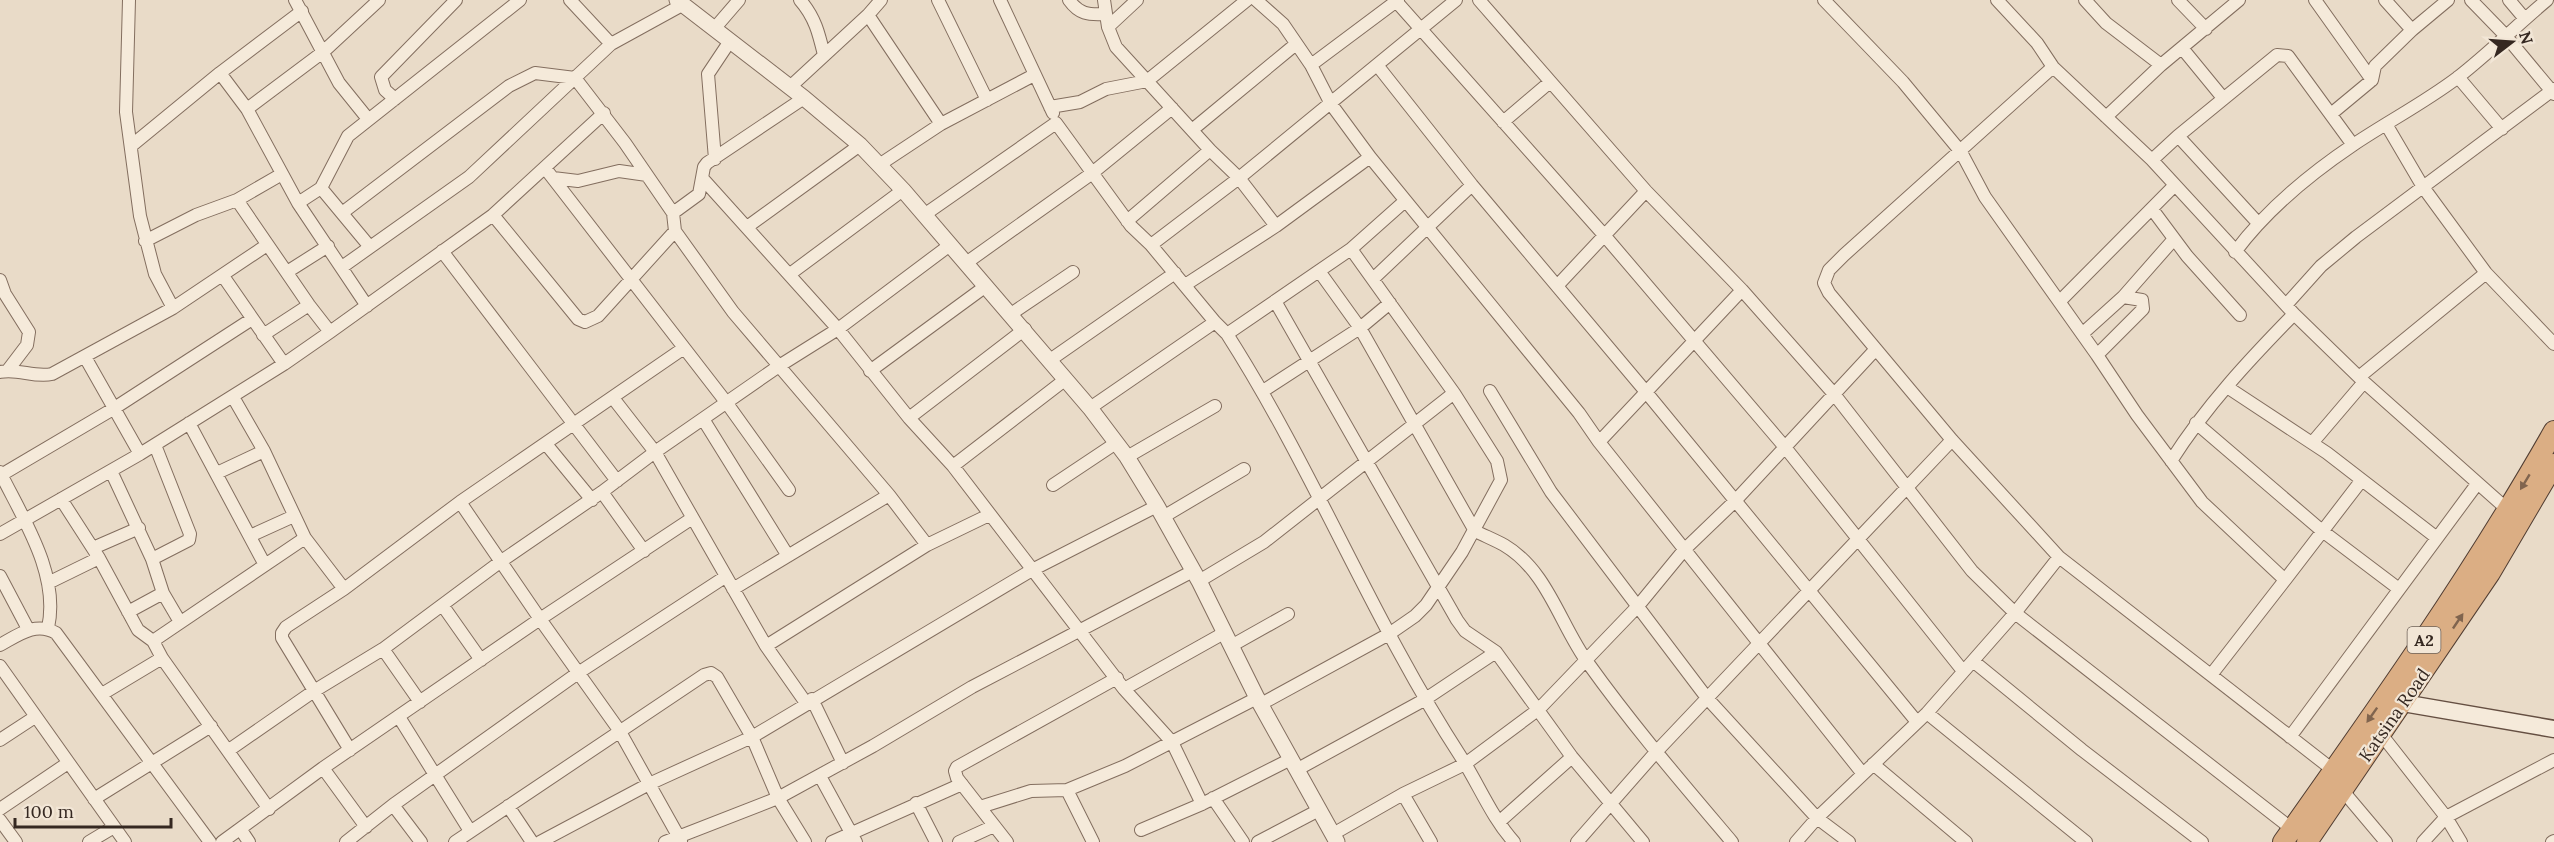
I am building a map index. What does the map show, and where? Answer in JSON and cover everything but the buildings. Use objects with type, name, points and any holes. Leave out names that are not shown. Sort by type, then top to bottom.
[{"type":"highway","name":"A2","points":[[2294,837],[2333,770],[2395,698],[2554,431]]},
{"type":"highway","name":"Katsina Road","points":[[2294,837],[2343,791],[2381,734],[2395,698],[2490,573],[2554,464]]},
{"type":"main road","points":[[2395,698],[2554,729]]},
{"type":"street","points":[[129,0],[126,112],[145,241],[155,274],[173,308]]},
{"type":"street","points":[[295,0],[339,83],[368,118]]},
{"type":"street","points":[[247,109],[323,52],[379,0]]},
{"type":"street","points":[[395,99],[385,90],[381,77],[456,0]]},
{"type":"street","points":[[298,203],[321,188],[342,144],[368,118],[520,0]]},
{"type":"street","points":[[570,0],[611,44]]},
{"type":"street","points":[[714,29],[740,0]]},
{"type":"street","points":[[800,0],[810,12],[818,29],[824,55]]},
{"type":"street","points":[[790,87],[881,0]]},
{"type":"street","points":[[1000,0],[1056,123],[1127,221],[1227,334],[1263,391],[1424,700],[1509,840]]},
{"type":"street","points":[[1069,0],[1079,11],[1089,15],[1105,14]]},
{"type":"street","points":[[1104,0],[1108,27],[1116,47],[1210,150],[1239,178],[1276,226]]},
{"type":"street","points":[[1108,27],[1137,0]]},
{"type":"street","points":[[1050,106],[1080,102],[1106,89],[1147,81],[1247,0]]},
{"type":"street","points":[[1256,0],[1283,24],[1311,65],[1331,104],[1426,229],[1579,413],[1599,442],[1863,774]]},
{"type":"street","points":[[1311,65],[1397,0],[1604,235],[1784,446],[1963,671]]},
{"type":"street","points":[[1151,246],[1331,104],[1456,0]]},
{"type":"street","points":[[1479,0],[1646,191],[1742,290],[1834,394],[1972,571],[2015,613],[2294,837]]},
{"type":"street","points":[[1824,0],[1903,82],[1961,152],[1985,197],[2060,301],[2137,415],[2211,512],[2285,580]]},
{"type":"street","points":[[1997,0],[2037,44],[2053,67],[2152,160],[2295,314],[2362,379],[2508,510]]},
{"type":"street","points":[[2085,0],[2123,37],[2161,65]]},
{"type":"street","points":[[2178,0],[2206,29]]},
{"type":"street","points":[[2106,117],[2161,65],[2239,0]]},
{"type":"street","points":[[2315,0],[2372,80]]},
{"type":"street","points":[[2385,0],[2412,30]]},
{"type":"street","points":[[2331,114],[2372,80],[2375,66],[2412,30],[2448,0]]},
{"type":"street","points":[[2286,304],[2321,266],[2553,92],[2505,35],[2471,0]]},
{"type":"street","points":[[2509,0],[2525,19]]},
{"type":"street","points":[[2235,252],[2258,223],[2295,189],[2353,145],[2458,77],[2547,0]]},
{"type":"street","points":[[941,1],[987,100]]},
{"type":"street","points":[[342,267],[469,177],[611,44],[680,3],[804,98],[860,145],[903,190],[1025,329],[1090,408],[1127,457],[1160,511],[1196,576],[1259,701],[1335,838],[1403,794],[1465,765],[1539,709],[1638,606],[1684,550],[1735,501],[1875,350]]},
{"type":"street","points":[[131,146],[220,73],[302,11]]},
{"type":"street","points":[[867,15],[942,124]]},
{"type":"street","points":[[715,159],[708,74],[730,41]]},
{"type":"street","points":[[1192,130],[1296,44]]},
{"type":"street","points":[[2182,48],[2223,98]]},
{"type":"street","points":[[2152,160],[2223,98],[2277,55],[2282,54],[2288,56],[2353,145]]},
{"type":"street","points":[[1377,65],[1472,185],[1809,591],[1922,718],[2086,842]]},
{"type":"street","points":[[2053,67],[1829,270],[1824,283],[1829,293],[1875,350],[1952,440],[2059,557],[2333,770]]},
{"type":"street","points":[[220,73],[247,109],[298,203],[368,306]]},
{"type":"street","points":[[342,213],[509,86],[535,73],[575,78],[604,112],[673,213],[675,231],[733,312],[889,495],[927,546]]},
{"type":"street","points":[[879,165],[942,124],[1034,75]]},
{"type":"street","points":[[2458,77],[2502,129]]},
{"type":"street","points":[[1503,122],[1550,82]]},
{"type":"street","points":[[673,213],[699,194],[704,167],[804,98]]},
{"type":"street","points":[[966,263],[1091,174],[1172,108]]},
{"type":"street","points":[[0,534],[155,445],[284,364],[368,306],[549,173],[604,112]]},
{"type":"street","points":[[924,215],[1056,123]]},
{"type":"street","points":[[2386,124],[2423,188],[2486,273],[2554,344]]},
{"type":"street","points":[[2178,136],[2258,223]]},
{"type":"street","points":[[747,227],[860,145]]},
{"type":"street","points":[[1127,221],[1210,150]]},
{"type":"street","points":[[1185,285],[1276,226],[1370,157]]},
{"type":"street","points":[[549,173],[578,181],[607,172],[619,171],[647,175]]},
{"type":"street","points":[[549,173],[726,402],[789,490]]},
{"type":"street","points":[[145,241],[196,215],[237,200],[282,174]]},
{"type":"street","points":[[703,179],[838,329],[909,418],[953,466],[1120,684],[1172,742],[1207,801],[1243,842]]},
{"type":"street","points":[[1373,279],[1472,185]]},
{"type":"street","points":[[2060,301],[2175,185]]},
{"type":"street","points":[[321,188],[370,247]]},
{"type":"street","points":[[790,274],[903,190]]},
{"type":"street","points":[[1557,286],[1646,191]]},
{"type":"street","points":[[237,200],[330,332]]},
{"type":"street","points":[[1227,334],[1351,249],[1405,201]]},
{"type":"street","points":[[2152,209],[2174,239],[2240,315]]},
{"type":"street","points":[[493,215],[578,319],[585,322],[598,316],[675,231]]},
{"type":"street","points":[[2082,334],[2123,297],[2174,239]]},
{"type":"street","points":[[4,371],[43,376],[85,357],[173,308],[267,245]]},
{"type":"street","points":[[228,750],[314,691],[383,649],[500,562],[592,500],[726,402],[838,329],[950,245]]},
{"type":"street","points":[[287,272],[328,246]]},
{"type":"street","points":[[980,807],[1031,791],[1067,790],[1115,771],[1389,634],[1415,616],[1439,587],[1475,531],[1501,480],[1500,470],[1497,461],[1454,393],[1351,249]]},
{"type":"street","points":[[441,251],[617,481]]},
{"type":"street","points":[[1319,271],[1360,328],[1475,531],[1505,546],[1523,560],[1549,592],[1586,661],[1656,752],[1732,842]]},
{"type":"street","points":[[1011,314],[1073,272]]},
{"type":"street","points":[[1050,360],[1175,273]]},
{"type":"street","points":[[2312,443],[2362,379],[2486,273]]},
{"type":"street","points":[[223,276],[284,364]]},
{"type":"street","points":[[0,280],[5,294],[29,332],[27,345],[4,371]]},
{"type":"street","points":[[870,371],[986,286]]},
{"type":"street","points":[[1599,442],[1742,290]]},
{"type":"street","points":[[2097,355],[2143,309],[2142,300],[2123,297]]},
{"type":"street","points":[[1275,301],[1465,631],[1496,652],[1572,757],[1643,842]]},
{"type":"street","points":[[1263,391],[1360,328],[1390,303]]},
{"type":"street","points":[[263,335],[309,305]]},
{"type":"street","points":[[2171,461],[2196,423],[2247,362],[2295,314]]},
{"type":"street","points":[[48,628],[51,596],[48,583],[37,548],[1,473],[113,409],[252,319]]},
{"type":"street","points":[[1090,408],[1215,322]]},
{"type":"street","points":[[909,418],[1025,329]]},
{"type":"street","points":[[350,750],[285,644],[282,633],[286,627],[344,589],[460,502],[684,348]]},
{"type":"street","points":[[85,357],[140,454]]},
{"type":"street","points":[[953,466],[1066,379]]},
{"type":"street","points":[[2228,387],[2312,443],[2437,538]]},
{"type":"street","points":[[1490,391],[1551,492],[1707,698],[1817,818],[1849,842]]},
{"type":"street","points":[[665,842],[680,839],[778,798],[843,763],[972,687],[1264,542],[1454,393]]},
{"type":"street","points":[[232,397],[264,451],[305,538],[344,589]]},
{"type":"street","points":[[613,398],[655,452],[766,646],[809,701],[843,763]]},
{"type":"street","points":[[1127,457],[1215,406]]},
{"type":"street","points":[[703,419],[788,556]]},
{"type":"street","points":[[189,423],[265,565]]},
{"type":"street","points":[[2196,423],[2321,530],[2399,589]]},
{"type":"street","points":[[1577,842],[1656,752],[1952,440]]},
{"type":"street","points":[[1053,485],[1116,443]]},
{"type":"street","points":[[546,444],[592,500]]},
{"type":"street","points":[[152,559],[185,544],[190,534],[155,445]]},
{"type":"street","points":[[217,473],[264,451]]},
{"type":"street","points":[[540,842],[649,783],[752,737],[1032,570],[1244,469]]},
{"type":"street","points":[[111,471],[139,528],[163,593],[180,622]]},
{"type":"street","points":[[2211,675],[2361,481]]},
{"type":"street","points":[[2290,736],[2477,484]]},
{"type":"street","points":[[602,492],[644,550]]},
{"type":"street","points":[[732,589],[889,495]]},
{"type":"street","points":[[61,499],[96,553],[138,630],[153,641],[162,658],[269,808]]},
{"type":"street","points":[[460,502],[619,730],[680,839]]},
{"type":"street","points":[[766,646],[927,546],[989,515]]},
{"type":"street","points":[[250,536],[294,516]]},
{"type":"street","points":[[222,842],[323,768],[540,619],[692,519]]},
{"type":"street","points":[[48,583],[139,528]]},
{"type":"street","points":[[153,641],[305,538]]},
{"type":"street","points":[[1796,842],[1817,818],[1922,718],[2015,613],[2059,557]]},
{"type":"street","points":[[346,842],[393,805],[578,673],[725,577]]},
{"type":"street","points":[[2,583],[28,629]]},
{"type":"street","points":[[128,612],[163,593]]},
{"type":"street","points":[[443,606],[481,660]]},
{"type":"street","points":[[1007,842],[956,775],[960,765],[1120,684],[1288,614]]},
{"type":"street","points":[[0,645],[28,629],[48,628],[66,645],[210,842]]},
{"type":"street","points":[[383,649],[420,702]]},
{"type":"street","points":[[1141,830],[1295,764],[1424,700],[1496,652]]},
{"type":"street","points":[[102,694],[162,658]]},
{"type":"street","points":[[1973,661],[2082,750],[2202,842]]},
{"type":"street","points":[[0,666],[124,842]]},
{"type":"street","points":[[455,842],[619,730],[704,675],[711,674],[717,676],[752,737],[778,798],[805,842]]},
{"type":"street","points":[[0,740],[35,717]]},
{"type":"street","points":[[399,717],[470,831]]},
{"type":"street","points":[[94,799],[212,726]]},
{"type":"street","points":[[2381,734],[2446,817],[2461,842]]},
{"type":"street","points":[[1499,822],[1572,757]]},
{"type":"street","points":[[2423,842],[2446,817],[2554,760]]},
{"type":"street","points":[[0,809],[68,763]]},
{"type":"street","points":[[1873,764],[1966,842]]},
{"type":"street","points":[[323,768],[366,827]]},
{"type":"street","points":[[820,776],[853,837]]},
{"type":"street","points":[[832,842],[853,837],[916,803],[962,784]]},
{"type":"street","points":[[1067,790],[1093,842]]},
{"type":"street","points":[[2343,791],[2386,842]]},
{"type":"street","points":[[1403,794],[1431,842]]},
{"type":"street","points":[[916,803],[936,842]]},
{"type":"street","points":[[393,805],[421,842]]},
{"type":"street","points":[[508,806],[532,842]]},
{"type":"street","points":[[1257,842],[1319,810]]},
{"type":"street","points":[[0,820],[16,842]]},
{"type":"street","points":[[959,842],[994,826]]},
{"type":"street","points":[[89,842],[114,827]]},
{"type":"street","points":[[241,830],[249,842]]}]
